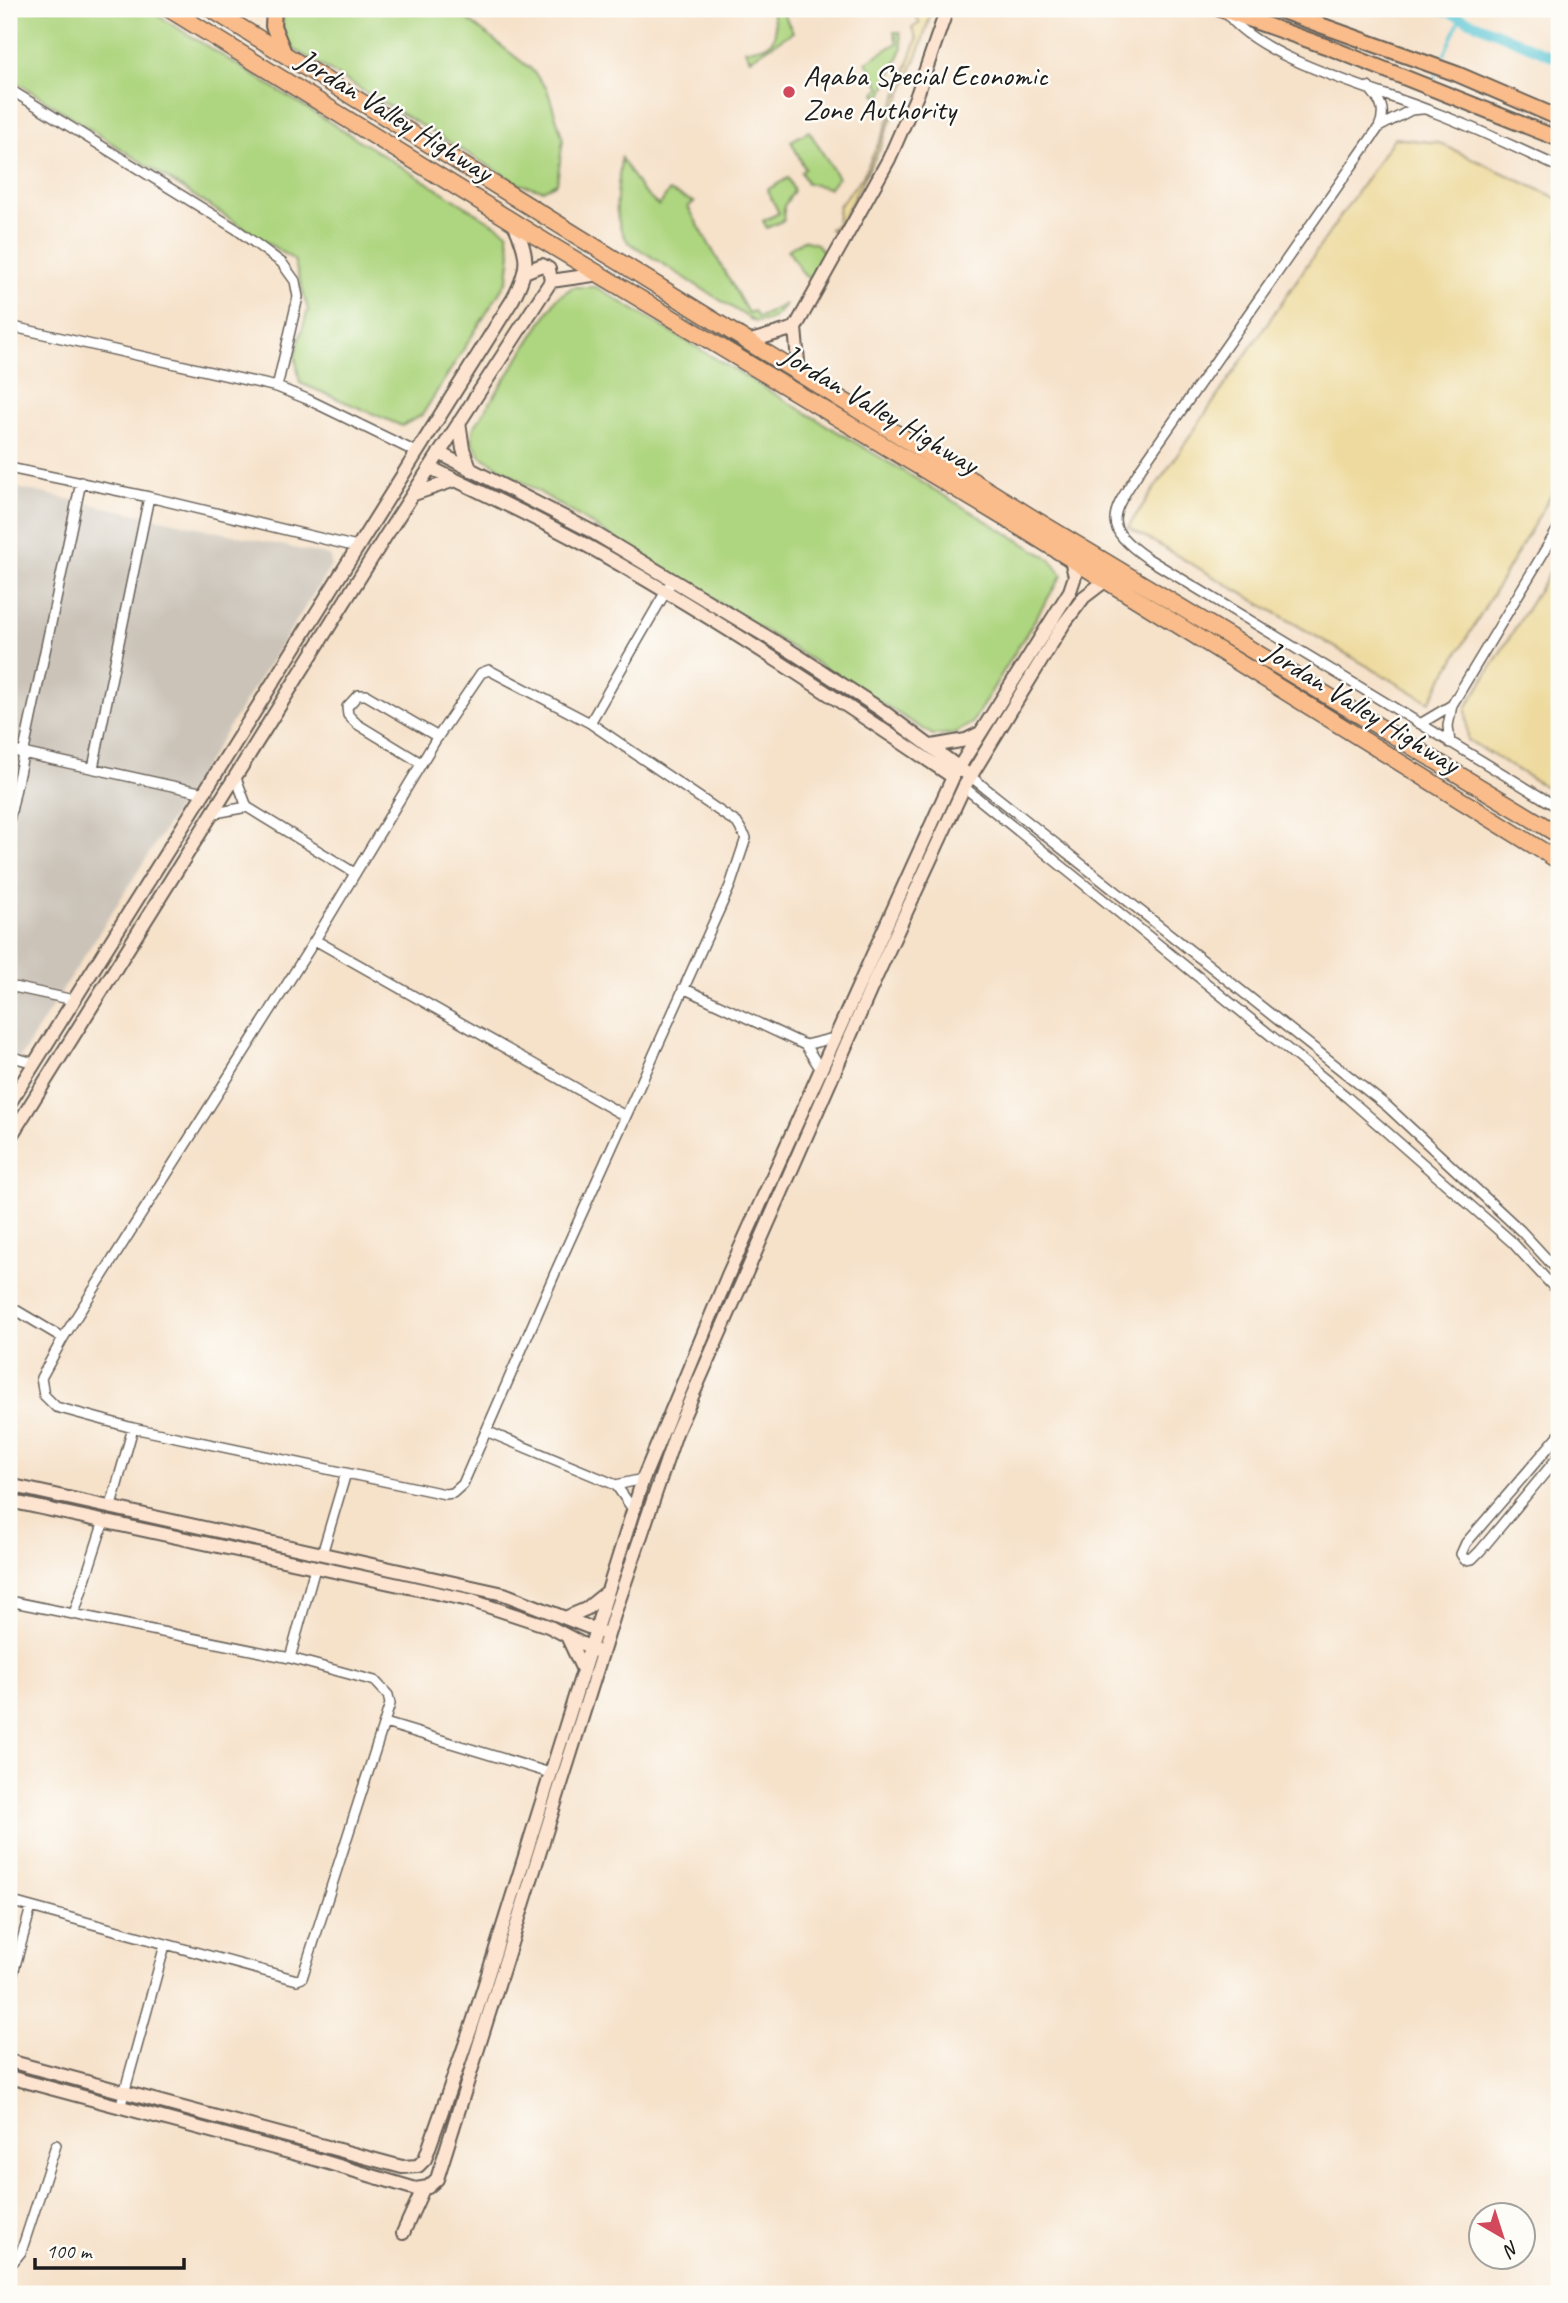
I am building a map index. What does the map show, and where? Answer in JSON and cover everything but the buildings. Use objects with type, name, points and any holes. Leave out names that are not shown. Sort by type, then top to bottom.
[{"type":"highway","name":"Jordan Valley Highway","points":[[169,9],[600,274],[1558,832]]},
{"type":"highway","name":"Jordan Valley Highway","points":[[211,9],[751,341],[1027,523],[1071,561],[1559,861]]},
{"type":"highway","points":[[553,246],[564,228]]},
{"type":"main road","points":[[274,9],[274,26],[285,55]]},
{"type":"main road","points":[[1276,9],[1457,74],[1559,118]]},
{"type":"main road","points":[[1222,10],[1328,47],[1559,139]]},
{"type":"street","points":[[799,373],[795,328],[889,159],[917,95],[947,9]]},
{"type":"street","points":[[1222,10],[1235,26],[1258,41],[1317,68],[1425,108],[1559,167]]},
{"type":"street","points":[[1368,87],[1382,107],[1383,118],[1379,127],[1141,468],[1117,511],[1115,527],[1122,540],[1147,558],[1559,808]]},
{"type":"street","points":[[9,89],[236,229],[282,262],[295,281],[298,297],[277,387]]},
{"type":"street","points":[[1379,127],[1411,110],[1425,108]]},
{"type":"street","points":[[9,1104],[357,547],[470,372],[527,271],[524,247],[513,222]]},
{"type":"street","points":[[9,1139],[413,494],[551,281],[549,269],[542,265],[527,271]]},
{"type":"street","points":[[551,281],[600,274]]},
{"type":"street","points":[[9,326],[277,387],[325,407],[418,453]]},
{"type":"street","points":[[751,341],[795,328]]},
{"type":"street","points":[[459,422],[471,470]]},
{"type":"street","points":[[439,453],[591,531],[673,579],[810,663],[932,746],[967,782],[1339,1089],[1512,1242],[1559,1293]]},
{"type":"street","points":[[9,467],[149,497],[357,547]]},
{"type":"street","points":[[431,468],[575,539],[829,692],[932,763],[956,772]]},
{"type":"street","points":[[413,494],[455,480]]},
{"type":"street","points":[[9,821],[81,482]]},
{"type":"street","points":[[93,768],[149,497]]},
{"type":"street","points":[[1450,743],[1448,726],[1452,705],[1559,527]]},
{"type":"street","points":[[403,2233],[444,2161],[596,1650],[594,1630],[643,1479],[820,1068],[941,800],[979,734],[1070,591],[1075,576],[1071,561]]},
{"type":"street","points":[[590,723],[673,579]]},
{"type":"street","points":[[418,2166],[436,2132],[473,2022],[583,1670],[608,1635],[681,1422],[876,977],[967,782],[1069,617],[1090,591],[1105,581]]},
{"type":"street","points":[[489,670],[590,723],[737,823],[747,838],[730,886],[682,988],[463,1484],[453,1493],[445,1494],[133,1428],[55,1407],[44,1395],[41,1378],[63,1338],[314,940],[421,763],[481,673],[489,670]]},
{"type":"street","points":[[421,763],[357,724],[348,715],[347,707],[353,699],[362,694],[438,737]]},
{"type":"street","points":[[1420,724],[1452,705]]},
{"type":"street","points":[[932,746],[966,740],[979,734]]},
{"type":"street","points":[[9,750],[204,793]]},
{"type":"street","points":[[932,763],[941,800]]},
{"type":"street","points":[[236,778],[247,807],[353,872]]},
{"type":"street","points":[[967,782],[1388,1107],[1559,1272]]},
{"type":"street","points":[[215,813],[247,807]]},
{"type":"street","points":[[123,923],[142,928]]},
{"type":"street","points":[[314,940],[625,1116]]},
{"type":"street","points":[[9,986],[74,1000]]},
{"type":"street","points":[[682,988],[805,1045],[820,1068]]},
{"type":"street","points":[[805,1045],[834,1038]]},
{"type":"street","points":[[9,1056],[34,1063]]},
{"type":"street","points":[[10,1310],[63,1338]]},
{"type":"street","points":[[111,1506],[133,1428]]},
{"type":"street","points":[[486,1431],[616,1485],[632,1508]]},
{"type":"street","points":[[1559,1435],[1466,1543],[1461,1553],[1465,1560],[1480,1551],[1559,1456]]},
{"type":"street","points":[[322,1554],[346,1474]]},
{"type":"street","points":[[616,1485],[643,1479]]},
{"type":"street","points":[[9,1485],[504,1594],[608,1635]]},
{"type":"street","points":[[9,1501],[469,1600],[548,1626],[596,1650]]},
{"type":"street","points":[[74,1614],[104,1521]]},
{"type":"street","points":[[290,1658],[315,1568]]},
{"type":"street","points":[[567,1617],[586,1609],[607,1592]]},
{"type":"street","points":[[9,1601],[290,1658],[375,1681],[388,1695],[390,1704],[302,1978],[297,1980],[9,1902]]},
{"type":"street","points":[[566,1636],[583,1670]]},
{"type":"street","points":[[385,1723],[550,1773]]},
{"type":"street","points":[[9,1988],[31,1907]]},
{"type":"street","points":[[120,2108],[165,1945]]},
{"type":"street","points":[[9,2061],[354,2155],[402,2167],[418,2166]]},
{"type":"street","points":[[9,2077],[428,2187]]},
{"type":"street","points":[[9,2267],[21,2252],[56,2145]]},
{"type":"street","points":[[418,2166],[428,2187]]},
{"type":"shaded area","points":[[9,486],[330,556],[331,566],[9,1075]]},
{"type":"green space","points":[[9,9],[147,9],[507,232],[511,253],[508,279],[422,415],[402,426],[300,383],[295,355],[308,310],[294,260],[9,77]]},
{"type":"green space","points":[[284,9],[454,9],[531,69],[547,89],[563,139],[557,183],[543,190],[519,184],[287,45],[282,25]]},
{"type":"green space","points":[[771,9],[781,9],[793,32],[750,59],[745,50],[768,45],[772,41],[775,26]]},
{"type":"green space","points":[[894,32],[900,32],[902,49],[882,95],[878,98],[875,93],[881,88],[866,62],[897,43]]},
{"type":"green space","points":[[809,131],[838,178],[829,188],[807,183],[801,172],[805,169],[791,141]]},
{"type":"green space","points":[[621,158],[642,191],[659,206],[669,191],[694,202],[688,207],[748,313],[754,311],[758,318],[786,304],[780,312],[773,318],[755,322],[628,242],[622,232],[617,212]]},
{"type":"green space","points":[[788,178],[794,191],[784,206],[784,220],[767,228],[763,221],[779,213],[767,190]]},
{"type":"green space","points":[[803,240],[817,244],[828,258],[813,281],[804,275],[788,250]]},
{"type":"green space","points":[[573,287],[596,287],[1050,559],[1062,575],[972,723],[953,734],[933,735],[481,456],[472,442],[473,429],[557,298]]},
{"type":"sand","points":[[912,9],[932,9],[921,46],[879,150],[835,233],[830,229],[837,224],[839,206],[863,176],[884,132],[917,39],[912,28],[920,23]]},
{"type":"sand","points":[[1394,138],[1439,143],[1559,199],[1559,482],[1429,702],[1128,527]]},
{"type":"sand","points":[[1559,557],[1559,795],[1468,740],[1466,708]]},
{"type":"waterway","points":[[1441,9],[1559,59]]},
{"type":"waterway","points":[[1441,62],[1461,16]]},
{"type":"waterway","points":[[1432,85],[1437,71]]},
{"type":"place","name":"Aqaba Special Economic Zone Authority","points":[[789,92]]}]
